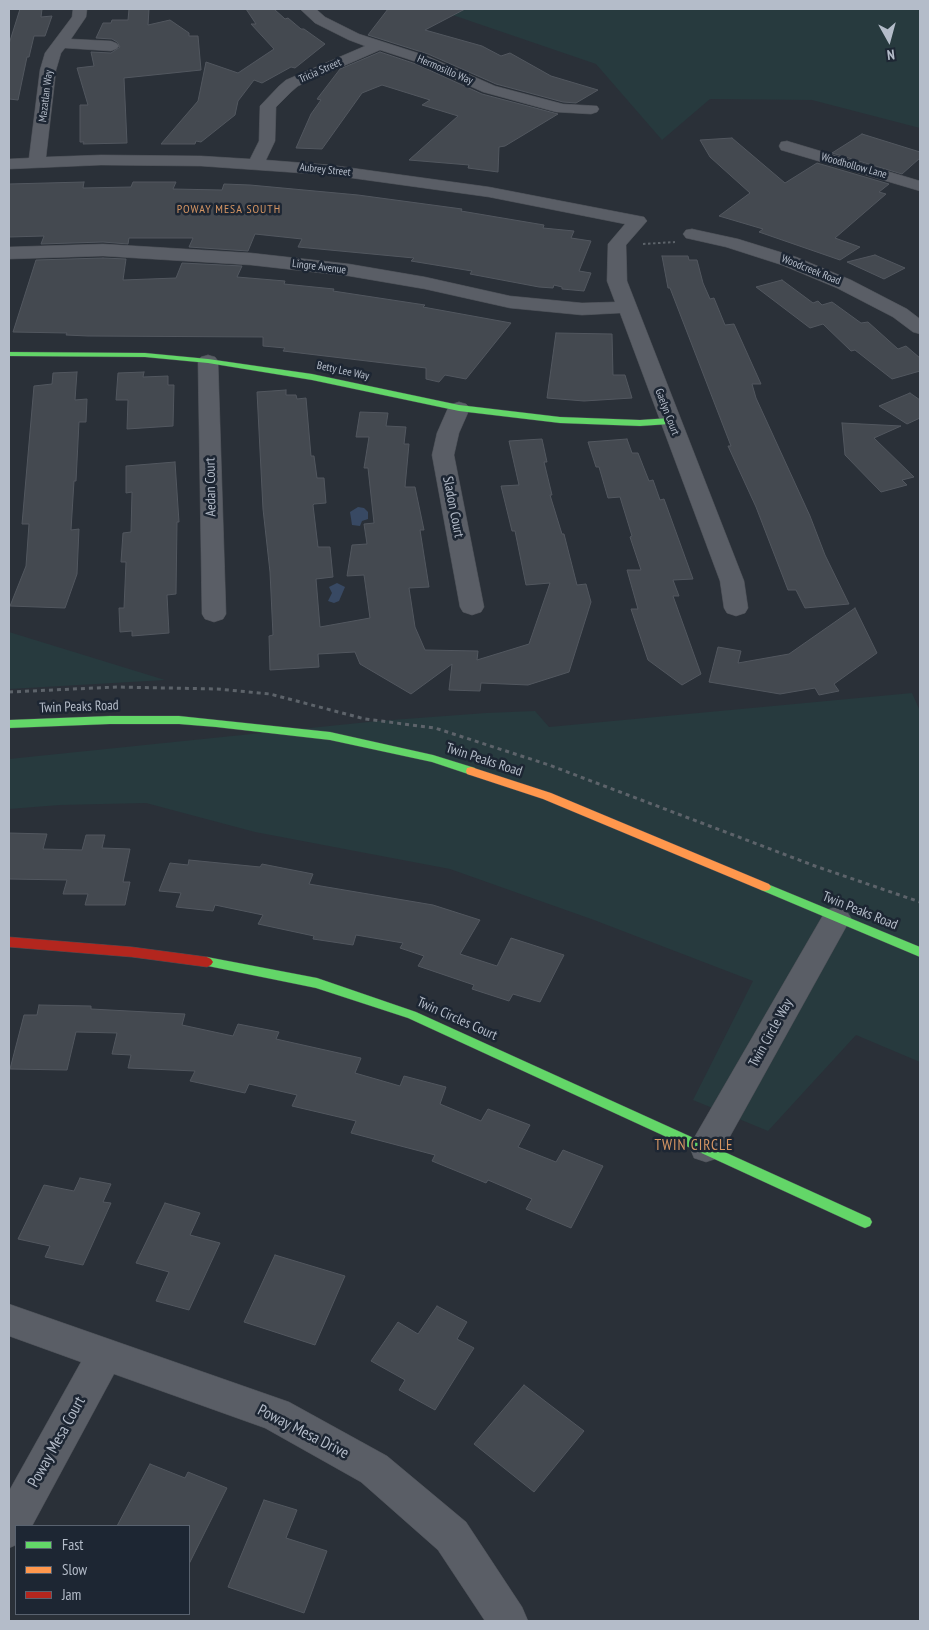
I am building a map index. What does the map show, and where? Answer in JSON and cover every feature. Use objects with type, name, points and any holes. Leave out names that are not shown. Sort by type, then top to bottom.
[{"type":"street","name":"Mazatlan Way","points":[[38,162],[48,70],[53,53],[79,17],[80,9]]},
{"type":"street","name":"Hermosillo Way","points":[[307,9],[320,20],[354,37],[422,59],[489,90],[562,109],[591,110]]},
{"type":"street","points":[[62,43],[110,46]]},
{"type":"street","name":"Tricia Street","points":[[256,164],[267,141],[268,106],[285,89],[292,83],[379,45]]},
{"type":"street","name":"Woodhollow Lane","points":[[787,146],[920,186]]},
{"type":"street","name":"Aubrey Street","points":[[9,164],[121,160],[256,164],[330,170],[439,184],[638,221]]},
{"type":"street","name":"Gaelyn Court","points":[[638,221],[617,244],[617,281],[732,581],[736,608]]},
{"type":"street","name":"Woodcreek Road","points":[[692,234],[731,243],[789,261],[844,284],[900,313],[920,328]]},
{"type":"street","name":"Lingre Avenue","points":[[9,253],[103,250],[251,259],[368,273],[425,283],[510,302],[582,308],[627,307]]},
{"type":"street","name":"Betty Lee Way","points":[[9,354],[49,352],[144,355],[208,361],[312,377],[459,408],[560,420],[640,423],[670,421]]},
{"type":"street","name":"Aedan Court","points":[[208,361],[214,614]]},
{"type":"street","name":"Sladon Court","points":[[459,408],[448,433],[444,455],[472,607]]},
{"type":"street","name":"Twin Peaks Road","points":[[9,724],[110,720],[179,720],[216,723],[330,736],[433,759],[547,796],[920,952]]},
{"type":"street","name":"Twin Circle Way","points":[[706,1148],[836,918]]},
{"type":"street","name":"Twin Circles Court","points":[[9,942],[132,952],[240,966],[317,983],[412,1015],[865,1222]]},
{"type":"street","name":"Poway Mesa Drive","points":[[9,1320],[276,1414],[374,1468],[452,1536],[508,1621]]},
{"type":"street","name":"Poway Mesa Court","points":[[9,1529],[104,1354]]},
{"type":"path","points":[[622,239],[648,245],[672,243],[692,234]]},
{"type":"green space","points":[[435,9],[920,9],[920,128],[812,100],[710,99],[662,140],[596,64]]},
{"type":"green space","points":[[9,632],[165,680],[9,689]]},
{"type":"green space","points":[[912,693],[920,711],[920,1062],[856,1035],[768,1131],[693,1100],[753,981],[594,920],[450,869],[255,832],[146,803],[60,805],[9,809],[9,759],[378,721],[486,713],[535,711],[549,727]]},
{"type":"water","points":[[358,507],[364,508],[368,512],[368,519],[362,521],[360,526],[352,525],[350,512]]},
{"type":"water","points":[[337,583],[345,587],[339,601],[334,603],[328,601],[332,593],[329,587]]},
{"type":"building","points":[[20,9],[42,9],[41,17],[52,16],[45,36],[34,36],[29,57],[27,57],[18,100],[9,99],[9,44]]},
{"type":"building","points":[[129,9],[149,9],[148,25],[170,20],[189,33],[189,36],[198,36],[201,70],[124,78],[127,143],[83,144],[84,142],[80,142],[80,105],[88,105],[77,68],[94,66],[91,52],[111,53],[120,47],[112,39],[96,38],[103,23],[111,23],[112,20],[128,20]]},
{"type":"building","points":[[246,9],[274,9],[285,19],[288,18],[301,29],[304,29],[325,44],[295,68],[291,67],[262,83],[254,80],[238,101],[235,115],[201,142],[196,141],[195,144],[161,144],[198,101],[206,62],[238,73],[274,49],[251,24],[256,24]]},
{"type":"building","points":[[388,9],[465,9],[425,30],[482,46],[501,56],[510,53],[551,76],[598,90],[576,103],[563,102],[496,84],[428,54],[368,35]]},
{"type":"building","points":[[380,52],[416,64],[482,94],[558,114],[505,146],[499,147],[498,172],[468,168],[469,165],[409,160],[458,116],[422,105],[430,100],[382,85],[362,93],[322,149],[296,148],[311,114],[321,100],[317,99],[340,69]]},
{"type":"building","points":[[862,134],[920,152],[920,158],[902,174],[832,153]]},
{"type":"building","points":[[732,138],[785,183],[817,163],[889,184],[879,192],[886,194],[835,238],[860,247],[840,260],[759,232],[763,229],[719,216],[750,193],[710,157],[700,140]]},
{"type":"building","points":[[84,182],[83,188],[131,187],[133,182],[176,182],[173,189],[222,190],[224,184],[250,185],[358,195],[462,209],[461,211],[544,225],[543,228],[574,231],[571,238],[591,241],[579,271],[591,273],[584,291],[562,289],[562,287],[554,285],[553,288],[539,287],[470,274],[472,271],[411,261],[414,258],[298,247],[302,239],[255,234],[248,251],[189,247],[193,238],[129,238],[128,244],[103,242],[41,244],[44,236],[9,237],[9,184]]},
{"type":"building","points":[[875,255],[905,268],[884,279],[847,262]]},
{"type":"building","points":[[662,256],[688,256],[689,260],[697,260],[703,283],[710,299],[714,298],[725,325],[734,324],[761,384],[752,384],[756,398],[810,516],[825,555],[849,604],[805,608],[796,590],[788,590],[756,507],[728,446],[731,446],[670,288],[668,288]]},
{"type":"building","points":[[126,259],[123,280],[176,278],[182,263],[242,266],[237,277],[285,281],[284,284],[334,289],[333,291],[425,305],[423,307],[511,323],[466,379],[445,375],[439,382],[426,379],[426,368],[283,351],[285,348],[263,346],[263,337],[88,336],[66,335],[67,333],[13,332],[36,260]]},
{"type":"building","points":[[782,280],[813,303],[818,301],[822,305],[832,302],[861,323],[868,322],[898,349],[906,346],[920,358],[920,371],[892,379],[855,350],[851,351],[823,324],[810,328],[756,287]]},
{"type":"building","points":[[556,333],[612,334],[613,375],[625,375],[632,398],[584,401],[547,398]]},
{"type":"building","points":[[77,372],[75,400],[87,399],[86,422],[79,422],[71,530],[79,529],[77,574],[65,608],[10,606],[26,566],[29,524],[22,524],[34,386],[52,384],[53,373]]},
{"type":"building","points":[[144,372],[143,377],[168,376],[168,385],[174,385],[173,426],[127,429],[128,400],[116,400],[118,373]]},
{"type":"building","points":[[286,390],[286,395],[296,395],[297,399],[306,398],[311,456],[314,456],[317,478],[324,478],[326,503],[313,505],[318,547],[330,547],[333,577],[316,579],[320,627],[370,618],[364,575],[347,576],[352,545],[367,544],[364,524],[374,523],[368,468],[364,468],[369,437],[356,437],[360,412],[388,413],[386,426],[406,427],[404,444],[409,444],[405,487],[415,487],[424,530],[420,530],[429,587],[409,588],[415,627],[425,650],[478,651],[477,660],[529,644],[550,583],[526,585],[515,531],[512,531],[501,486],[519,485],[509,441],[542,439],[547,462],[544,462],[552,495],[550,495],[562,534],[564,534],[577,585],[586,584],[591,602],[569,672],[528,685],[481,683],[480,691],[449,690],[452,664],[411,694],[360,664],[355,652],[318,654],[319,667],[270,670],[269,636],[273,635],[270,572],[263,509],[257,392]]},
{"type":"building","points":[[910,393],[920,400],[920,418],[907,424],[879,406]]},
{"type":"building","points":[[842,423],[901,426],[874,438],[914,477],[902,480],[907,485],[881,492],[845,455]]},
{"type":"building","points":[[627,439],[632,453],[638,453],[649,481],[653,480],[660,500],[664,499],[693,579],[673,580],[679,596],[673,596],[701,674],[682,685],[648,660],[631,609],[638,609],[627,570],[641,570],[630,537],[632,536],[620,497],[608,498],[599,467],[596,467],[588,442]]},
{"type":"building","points":[[175,462],[179,522],[177,522],[176,594],[167,595],[169,633],[132,636],[132,631],[120,632],[119,608],[124,608],[126,562],[121,562],[123,533],[131,532],[132,492],[126,493],[126,466]]},
{"type":"building","points":[[855,608],[877,653],[834,684],[839,691],[819,695],[815,688],[780,694],[709,682],[718,647],[741,651],[738,663],[789,654]]},
{"type":"building","points":[[9,833],[47,834],[43,849],[82,850],[86,835],[105,835],[102,848],[130,849],[123,882],[130,882],[125,905],[85,905],[88,894],[63,894],[67,880],[9,879]]},
{"type":"building","points":[[189,860],[260,867],[262,864],[313,874],[309,884],[433,905],[480,920],[460,954],[497,966],[511,938],[564,955],[540,1002],[513,994],[509,1001],[472,989],[474,985],[418,966],[424,956],[400,948],[403,943],[356,935],[353,945],[313,939],[314,936],[258,924],[263,915],[215,905],[213,911],[176,907],[181,893],[159,891],[170,863],[188,865]]},
{"type":"building","points":[[39,1005],[91,1006],[91,1009],[185,1014],[182,1025],[233,1036],[238,1024],[279,1032],[276,1039],[361,1058],[355,1073],[400,1086],[404,1076],[446,1087],[440,1104],[481,1121],[488,1109],[530,1125],[518,1147],[556,1162],[563,1150],[603,1166],[571,1228],[526,1209],[532,1199],[488,1180],[486,1183],[432,1161],[435,1155],[351,1133],[356,1121],[292,1106],[297,1095],[249,1084],[245,1093],[190,1081],[195,1071],[128,1068],[131,1055],[112,1054],[117,1033],[76,1032],[67,1070],[10,1069],[24,1015],[37,1015]]},
{"type":"building","points":[[80,1178],[111,1184],[103,1202],[111,1203],[83,1265],[45,1257],[50,1246],[18,1239],[44,1185],[74,1191]]},
{"type":"building","points":[[165,1203],[200,1213],[190,1235],[220,1243],[189,1310],[156,1301],[169,1272],[136,1263]]},
{"type":"building","points":[[275,1255],[345,1276],[315,1345],[244,1322]]},
{"type":"building","points":[[437,1306],[467,1322],[457,1339],[474,1348],[435,1410],[399,1390],[405,1380],[371,1361],[398,1322],[418,1334]]},
{"type":"building","points":[[524,1385],[584,1431],[534,1492],[474,1444]]},
{"type":"building","points":[[150,1464],[185,1478],[188,1472],[227,1488],[190,1562],[190,1525],[118,1525]]},
{"type":"building","points":[[264,1500],[297,1510],[286,1538],[327,1551],[304,1613],[228,1587]]},
{"type":"traffic: fast","points":[[9,354],[145,355],[208,361],[312,377],[459,408],[560,420],[640,423],[670,421]]},
{"type":"traffic: fast","points":[[9,724],[110,720],[179,720],[216,723],[330,736],[433,759],[471,771]]},
{"type":"traffic: fast","points":[[765,887],[920,952]]},
{"type":"traffic: fast","points":[[207,962],[317,983],[412,1015],[865,1222]]},
{"type":"traffic: slow","points":[[471,771],[547,796],[765,887]]},
{"type":"traffic: jam","points":[[9,942],[132,952],[207,962]]},
{"type":"district","name":"POWAY MESA SOUTH","points":[[229,210]]},
{"type":"district","name":"TWIN CIRCLE","points":[[694,1146]]}]
